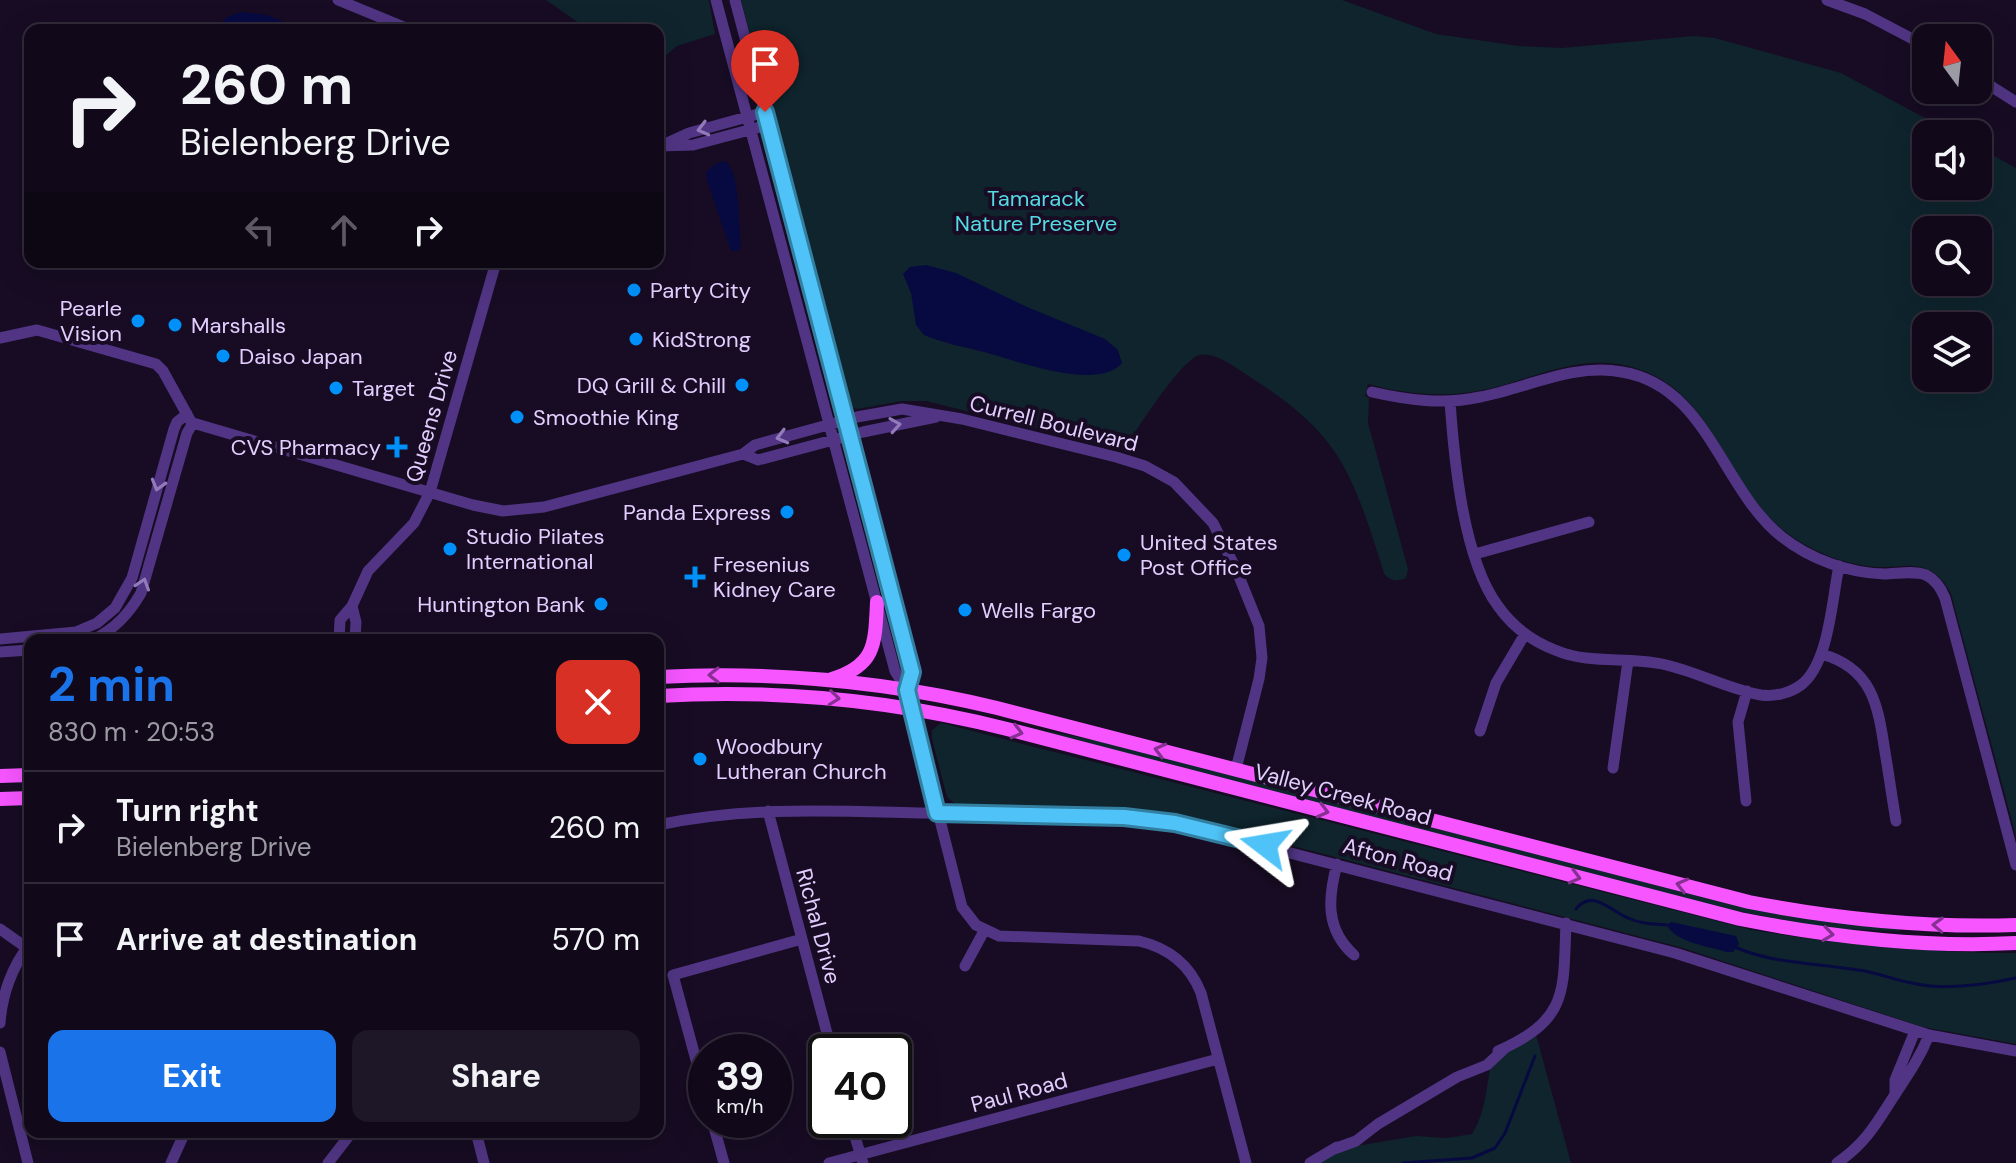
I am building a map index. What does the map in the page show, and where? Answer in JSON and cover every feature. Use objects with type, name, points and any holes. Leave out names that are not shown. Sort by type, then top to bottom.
[{"type":"main road","points":[[829,680],[852,671],[873,649],[877,602]]},
{"type":"main road","name":"Valley Creek Road","points":[[664,677],[750,675],[829,680],[907,690],[997,708],[1749,902],[1864,920],[1942,925],[2016,925]]},
{"type":"main road","name":"Valley Creek Road","points":[[664,696],[786,695],[911,708],[997,726],[1740,919],[1797,930],[1894,941],[2016,943]]},
{"type":"main road","points":[[0,776],[24,775]]},
{"type":"main road","points":[[0,799],[24,798]]},
{"type":"street","points":[[338,0],[396,24]]},
{"type":"street","points":[[716,0],[895,671],[907,690],[960,903],[969,918],[984,931],[1014,938],[1134,940],[1163,949],[1181,961],[1202,996],[1246,1163]]},
{"type":"street","points":[[735,0],[912,672],[907,690]]},
{"type":"street","points":[[1827,0],[1865,14],[1912,39]]},
{"type":"street","points":[[1992,85],[2014,97]]},
{"type":"street","points":[[664,144],[689,133],[765,112]]},
{"type":"street","points":[[664,146],[693,145],[768,125]]},
{"type":"street","name":"Queens Drive","points":[[339,634],[340,620],[352,606],[368,571],[414,523],[430,492],[494,268]]},
{"type":"street","points":[[0,338],[37,330],[153,363],[161,368],[190,419],[141,593],[126,616],[104,634]]},
{"type":"street","points":[[1372,392],[1408,399],[1450,401],[1480,398],[1581,371],[1622,372],[1649,380],[1673,394],[1693,414],[1743,495],[1771,528],[1796,547],[1839,566],[1869,573],[1921,574],[1929,577],[1942,591],[2016,865]]},
{"type":"street","points":[[1450,401],[1459,488],[1475,554],[1488,591],[1498,607],[1525,634],[1555,651],[1571,656],[1673,667],[1747,691],[1772,695],[1791,691],[1808,679],[1821,654],[1839,566]]},
{"type":"street","name":"Currell Boulevard","points":[[190,419],[430,492],[488,508],[521,511],[743,454],[755,445],[846,420],[902,409],[998,428],[1145,466],[1174,482],[1204,511],[1223,539],[1259,626],[1262,643],[1259,679],[1236,769]]},
{"type":"street","name":"Currell Boulevard","points":[[743,454],[758,460],[850,435],[940,416]]},
{"type":"street","points":[[66,634],[87,629],[108,615],[121,600],[132,578],[174,429],[190,419]]},
{"type":"street","points":[[1475,554],[1589,522]]},
{"type":"street","points":[[352,606],[355,634]]},
{"type":"street","points":[[1480,731],[1496,683],[1525,634]]},
{"type":"street","points":[[0,639],[24,638]]},
{"type":"street","points":[[0,652],[24,650]]},
{"type":"street","points":[[1821,654],[1847,665],[1872,692],[1880,719],[1896,821]]},
{"type":"street","points":[[1613,768],[1628,661]]},
{"type":"street","points":[[1746,801],[1738,722],[1747,691]]},
{"type":"street","name":"Afton Road","points":[[664,824],[714,815],[768,811],[1095,815],[1175,823],[1566,923],[1722,967],[1929,1035],[2016,1051]]},
{"type":"street","name":"Richal Drive","points":[[768,811],[827,1034]]},
{"type":"street","points":[[1337,864],[1331,910],[1340,940],[1354,955]]},
{"type":"street","points":[[1310,1163],[1349,1136],[1367,1131],[1469,1071],[1480,1060],[1538,1029],[1561,997],[1566,923]]},
{"type":"street","points":[[0,929],[24,944]]},
{"type":"street","points":[[965,966],[984,931]]},
{"type":"street","points":[[689,1034],[673,975],[802,939]]},
{"type":"street","points":[[0,1023],[7,987],[24,954]]},
{"type":"street","points":[[1895,1095],[1895,1080],[1915,1031]]},
{"type":"street","points":[[1837,1163],[1877,1127],[1915,1066],[1929,1035]]},
{"type":"street","points":[[0,1052],[28,1163]]},
{"type":"street","name":"Paul Road","points":[[829,1163],[862,1159],[1218,1059]]},
{"type":"street","points":[[171,1163],[182,1138]]},
{"type":"street","points":[[328,1163],[347,1138]]},
{"type":"street","points":[[478,1138],[484,1163]]},
{"type":"street","points":[[717,1138],[724,1163]]},
{"type":"street","points":[[856,1138],[862,1159]]},
{"type":"green space","points":[[546,0],[709,0],[715,34],[677,46],[664,57],[664,24],[580,24]]},
{"type":"green space","name":"Tamarack Nature Preserve","points":[[741,0],[1342,0],[1436,34],[1519,46],[1562,48],[1694,36],[1715,38],[1841,73],[1929,120],[1912,120],[1912,200],[1992,200],[1992,155],[2016,168],[2016,836],[1951,594],[1943,581],[1935,573],[1920,567],[1865,566],[1840,560],[1793,538],[1761,509],[1695,409],[1675,389],[1650,373],[1618,364],[1585,364],[1552,370],[1488,389],[1443,394],[1398,391],[1368,384],[1365,396],[1369,398],[1368,423],[1408,569],[1406,578],[1396,580],[1384,573],[1352,482],[1324,438],[1281,398],[1233,365],[1213,356],[1200,355],[1182,369],[1124,450],[926,401],[902,401],[857,409],[846,400]]},
{"type":"green space","points":[[941,723],[1752,930],[1884,947],[2016,953],[2016,1044],[1923,1027],[1683,948],[1190,819],[1118,809],[956,805],[947,797],[932,739],[932,730]]},
{"type":"green space","points":[[1036,729],[1109,743],[1721,902],[1901,929],[1834,929],[1721,908]]},
{"type":"green space","points":[[1535,1031],[1571,1163],[1310,1163],[1332,1150],[1416,1136],[1447,1138],[1472,1134],[1483,1109],[1491,1062]]},
{"type":"shaded area","points":[[241,12],[267,15],[289,24],[221,24],[227,17]]},
{"type":"shaded area","points":[[725,161],[734,176],[739,213],[741,245],[739,250],[731,251],[706,172],[715,164]]},
{"type":"shaded area","points":[[926,265],[956,273],[1105,339],[1118,350],[1122,363],[1110,371],[1095,375],[1076,374],[1035,367],[924,335],[916,325],[911,293],[903,274],[910,267]]},
{"type":"shaded area","points":[[1671,922],[1736,936],[1739,944],[1733,952],[1727,952],[1693,943],[1671,931],[1667,925]]},
{"type":"waterway","points":[[1576,909],[1582,903],[1595,901],[1633,920],[1667,925]]},
{"type":"waterway","points":[[1737,948],[1766,957],[1865,971],[1938,987],[2016,978]]},
{"type":"waterway","points":[[1403,1163],[1472,1158],[1495,1148],[1505,1133],[1535,1056]]},
{"type":"place","name":"Party City","points":[[634,290]]},
{"type":"place","name":"Pearle Vision","points":[[138,321]]},
{"type":"place","name":"Marshalls","points":[[175,325]]},
{"type":"place","name":"KidStrong","points":[[636,339]]},
{"type":"place","name":"Daiso Japan","points":[[223,356]]},
{"type":"place","name":"DQ Grill & Chill","points":[[742,385]]},
{"type":"place","name":"Target","points":[[336,388]]},
{"type":"place","name":"Smoothie King","points":[[517,417]]},
{"type":"place","name":"CVS Pharmacy","points":[[397,447]]},
{"type":"place","name":"Panda Express","points":[[787,512]]},
{"type":"place","name":"Studio Pilates International","points":[[450,549]]},
{"type":"place","name":"United States Post Office","points":[[1124,555]]},
{"type":"place","name":"Fresenius Kidney Care","points":[[695,577]]},
{"type":"place","name":"Huntington Bank","points":[[601,604]]},
{"type":"place","name":"Wells Fargo","points":[[965,610]]},
{"type":"place","name":"Woodbury Lutheran Church","points":[[700,759]]},
{"type":"route","points":[[765,112],[912,672],[907,690],[937,813],[1124,817],[1175,823],[1265,845]]}]
